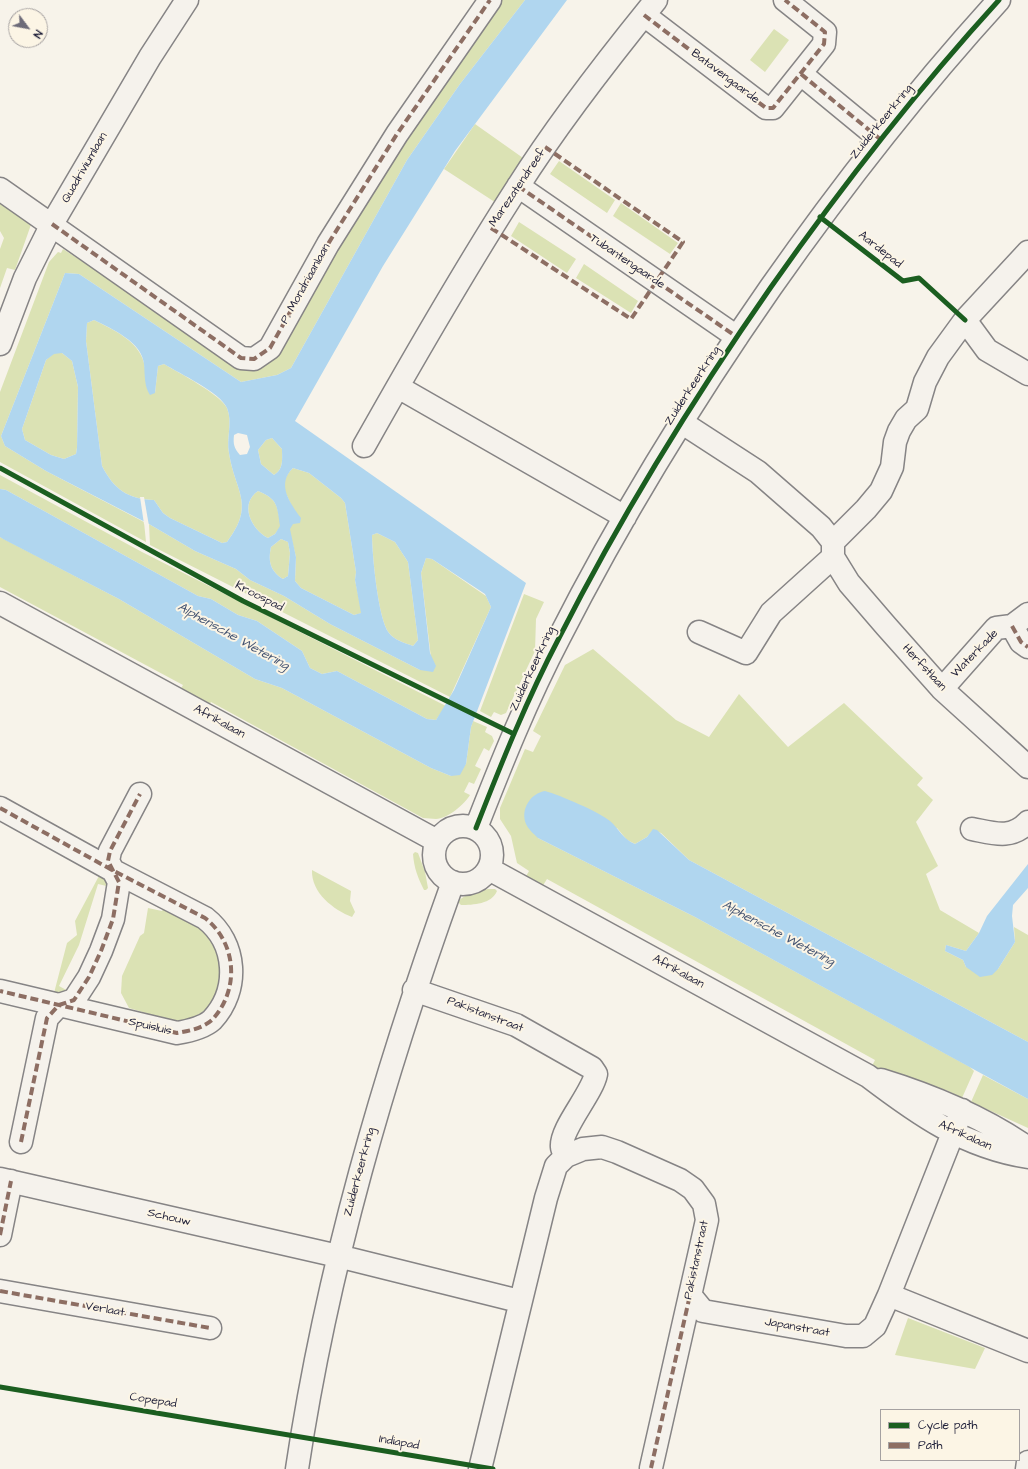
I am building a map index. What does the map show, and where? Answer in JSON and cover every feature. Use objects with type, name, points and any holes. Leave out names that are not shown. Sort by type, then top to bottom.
[{"type":"street","name":"Quadriviumlaan","points":[[0,344],[25,278],[52,224],[150,57],[186,0]]},
{"type":"street","name":"P. Mondriaanlaan","points":[[0,189],[241,358],[254,359],[270,348],[328,244],[393,140],[490,0]]},
{"type":"street","name":"Batavengaarde","points":[[650,8],[766,108],[773,108],[824,44],[825,32],[786,0]]},
{"type":"street","name":"Zuiderkeerkring","points":[[476,828],[514,734],[558,639],[625,517],[681,422],[737,337],[820,217],[880,139],[948,56],[998,0]]},
{"type":"street","name":"Marezatendreef","points":[[364,446],[444,305],[518,186],[598,74],[650,8]]},
{"type":"street","points":[[800,74],[880,139]]},
{"type":"street","name":"Tubantengaarde","points":[[518,186],[737,337]]},
{"type":"street","points":[[699,632],[746,653],[771,614],[833,549],[881,491],[892,467],[894,442],[906,419],[917,410],[930,372],[938,357],[965,320],[1028,252]]},
{"type":"street","points":[[965,320],[987,350],[1028,374]]},
{"type":"street","points":[[398,387],[625,517]]},
{"type":"street","name":"Herfstlaan","points":[[681,422],[758,472],[821,527],[849,583],[942,689],[1028,767]]},
{"type":"street","name":"Afrikalaan","points":[[0,603],[437,841]]},
{"type":"street","name":"Waterkade","points":[[942,689],[996,628],[1020,620],[1021,642],[1028,647]]},
{"type":"street","points":[[21,1142],[47,1018],[59,1005],[74,1000],[89,977],[101,951],[113,919],[118,897],[119,882],[108,861],[110,851],[140,794]]},
{"type":"street","name":"Spuisluis","points":[[0,808],[112,870],[205,918],[215,926],[224,938],[231,959],[232,977],[222,1006],[211,1021],[194,1030],[177,1033],[0,991]]},
{"type":"street","points":[[972,829],[1004,835],[1022,829],[1028,822]]},
{"type":"street","points":[[458,826],[476,828],[485,836],[491,846],[492,858],[489,869],[482,877],[473,882],[463,884],[452,882],[444,877],[438,870],[434,860],[434,850],[437,841],[450,829],[458,826]]},
{"type":"street","name":"Afrikalaan","points":[[489,869],[868,1076],[923,1117],[980,1145],[1010,1154],[1028,1157]]},
{"type":"street","name":"Zuiderkeerkring","points":[[297,1469],[319,1345],[338,1256],[370,1134],[414,990],[452,882]]},
{"type":"street","name":"Pakistanstraat","points":[[414,990],[516,1025],[592,1068],[596,1074],[594,1083],[566,1131],[562,1147],[566,1156],[583,1149],[602,1147],[617,1152],[680,1180],[693,1189],[704,1204],[706,1220],[651,1468]]},
{"type":"street","name":"Afrikalaan","points":[[868,1076],[919,1091],[962,1110],[1011,1136],[1028,1148]]},
{"type":"street","name":"Japanstraat","points":[[690,1295],[703,1311],[846,1336],[863,1336],[875,1326],[889,1295],[962,1110]]},
{"type":"street","points":[[480,1468],[519,1301],[546,1198],[556,1166],[566,1156]]},
{"type":"street","points":[[0,1235],[6,1180]]},
{"type":"street","name":"Schouw","points":[[6,1180],[338,1256]]},
{"type":"street","points":[[338,1256],[519,1301]]},
{"type":"street","name":"Verlaat","points":[[0,1291],[210,1328]]},
{"type":"street","points":[[889,1295],[1028,1351]]},
{"type":"street","points":[[1026,1469],[1028,1462]]},
{"type":"green space","points":[[498,0],[525,0],[460,84],[407,160],[291,368],[277,375],[241,382],[79,274],[65,273],[1,436],[5,446],[46,471],[144,522],[146,542],[0,462],[0,392],[49,262],[58,252],[61,253],[63,249],[246,367],[269,363],[377,182]]},
{"type":"green space","points":[[774,29],[789,40],[765,72],[750,60]]},
{"type":"green space","points":[[475,124],[533,165],[504,208],[444,169]]},
{"type":"green space","points":[[559,161],[615,200],[607,213],[550,174]]},
{"type":"green space","points":[[0,197],[33,219],[15,270],[7,268],[0,288],[0,249],[4,238],[0,231]]},
{"type":"green space","points":[[621,203],[678,243],[670,254],[613,216]]},
{"type":"green space","points":[[519,222],[576,259],[567,273],[511,236]]},
{"type":"green space","points":[[584,264],[638,301],[631,313],[576,278]]},
{"type":"green space","points":[[94,320],[109,327],[137,348],[144,363],[146,381],[155,393],[158,366],[164,364],[208,390],[223,402],[227,408],[229,413],[228,448],[239,488],[242,507],[236,529],[227,542],[222,543],[170,518],[163,513],[154,500],[136,498],[122,491],[111,481],[102,466],[86,341],[87,323]]},
{"type":"green space","points":[[54,353],[62,353],[72,361],[78,387],[76,454],[64,459],[51,455],[25,440],[22,429],[46,360]]},
{"type":"green space","points":[[272,438],[282,449],[281,467],[274,475],[261,464],[258,450],[266,440]]},
{"type":"green space","points":[[293,468],[309,473],[341,498],[345,503],[356,572],[355,580],[362,613],[354,615],[301,588],[295,581],[296,557],[289,529],[293,520],[293,512],[284,484],[286,476]]},
{"type":"green space","points":[[0,475],[142,552],[446,706],[436,720],[427,719],[337,671],[322,674],[310,668],[302,651],[257,621],[238,615],[211,599],[198,596],[6,490],[0,489]]},
{"type":"green space","points":[[258,491],[273,500],[279,513],[281,526],[275,534],[268,538],[252,523],[248,509],[252,496]]},
{"type":"green space","points":[[149,524],[195,551],[236,569],[250,580],[284,596],[330,624],[420,670],[431,658],[421,573],[426,558],[432,559],[486,596],[491,607],[450,697],[150,545]]},
{"type":"green space","points":[[377,533],[395,542],[408,562],[418,640],[413,646],[394,638],[385,626],[376,586],[373,556],[372,535]]},
{"type":"green space","points":[[0,537],[119,599],[255,679],[282,688],[431,768],[451,776],[466,764],[473,721],[487,727],[485,732],[492,736],[494,741],[489,751],[484,748],[475,766],[481,769],[474,784],[469,782],[464,792],[470,795],[468,799],[460,807],[445,817],[436,819],[423,818],[211,702],[207,708],[179,692],[183,685],[0,587]]},
{"type":"green space","points":[[281,539],[288,542],[290,553],[288,576],[283,579],[275,573],[270,561],[271,547]]},
{"type":"green space","points":[[524,594],[544,602],[536,619],[535,651],[506,713],[501,715],[494,712],[491,717],[480,711]]},
{"type":"green space","points":[[593,649],[676,720],[709,737],[739,694],[788,747],[844,703],[923,778],[917,785],[933,800],[916,822],[938,866],[926,874],[940,910],[979,933],[966,951],[946,945],[945,951],[963,960],[966,967],[998,969],[1015,942],[1014,927],[1028,935],[1028,1042],[689,860],[661,833],[653,830],[647,837],[635,844],[627,840],[617,828],[538,838],[695,917],[970,1067],[974,1071],[962,1098],[946,1090],[943,1096],[897,1079],[872,1066],[875,1060],[547,879],[542,887],[525,878],[529,871],[517,863],[511,836],[500,819],[500,808],[525,749],[533,752],[541,736],[533,731],[565,665]]},
{"type":"green space","points":[[415,852],[418,853],[425,872],[428,888],[426,890],[424,890],[415,868],[413,854]]},
{"type":"green space","points":[[312,870],[351,891],[350,901],[355,912],[352,917],[331,905],[319,893],[315,886]]},
{"type":"green space","points":[[100,874],[110,882],[111,887],[98,884],[79,945],[59,986],[70,992],[66,996],[54,993],[67,943],[77,935],[75,921]]},
{"type":"green space","points":[[488,889],[495,889],[497,891],[491,899],[487,901],[466,905],[461,905],[458,902],[467,895]]},
{"type":"green space","points":[[165,905],[199,922],[221,953],[221,985],[214,999],[205,1010],[191,1020],[175,1023],[151,1020],[146,1013],[129,1008],[121,993],[122,976],[140,936],[144,933],[148,908],[162,911]]},
{"type":"green space","points":[[983,1075],[1028,1099],[1028,1128],[971,1102]]},
{"type":"green space","points":[[908,1318],[985,1348],[975,1369],[895,1355]]},
{"type":"water","name":"Alphensche Wetering","points":[[525,0],[567,0],[455,151],[383,266],[295,421],[526,583],[471,727],[466,764],[460,775],[451,776],[431,768],[282,688],[255,679],[119,599],[3,539],[0,537],[0,489],[6,490],[198,596],[211,599],[238,615],[257,621],[302,651],[310,668],[322,674],[337,671],[427,719],[436,720],[454,690],[491,607],[485,594],[432,559],[426,558],[421,573],[430,653],[436,666],[433,672],[420,670],[330,624],[284,596],[250,580],[236,569],[195,551],[149,524],[46,471],[5,446],[1,436],[65,273],[79,274],[241,382],[277,375],[291,368],[407,160],[460,84]],"holes":[[[94,320],[125,337],[138,349],[142,356],[146,384],[150,395],[155,393],[158,366],[164,364],[199,384],[223,402],[229,413],[228,448],[239,488],[242,507],[236,529],[227,542],[222,543],[170,518],[163,513],[154,500],[136,498],[129,495],[111,481],[102,466],[86,341],[87,323]],[[62,353],[72,361],[78,387],[76,454],[64,459],[51,455],[25,440],[22,429],[46,360],[54,354]],[[238,433],[247,435],[250,447],[247,454],[240,455],[235,448],[234,435]],[[272,438],[282,449],[281,467],[277,473],[274,475],[261,464],[258,450],[266,440]],[[293,468],[309,473],[341,498],[345,503],[361,613],[354,615],[301,588],[295,581],[296,557],[290,529],[293,524],[300,523],[301,518],[286,493],[286,480],[288,474]],[[258,491],[273,500],[277,508],[280,526],[275,534],[268,538],[257,529],[252,523],[248,509],[252,496]],[[377,533],[395,542],[408,562],[418,640],[413,646],[394,638],[385,626],[376,586],[372,535]],[[281,539],[288,542],[290,553],[288,576],[283,579],[275,573],[271,565],[271,547]]]},
{"type":"water","name":"Alphensche Wetering","points":[[545,791],[579,804],[605,817],[621,834],[635,844],[647,837],[653,829],[657,830],[689,860],[1028,1042],[1028,1099],[695,917],[538,838],[527,826],[524,813],[531,798],[540,792]]},
{"type":"water","points":[[1028,864],[1028,888],[1013,905],[1012,916],[1015,942],[998,969],[992,975],[980,977],[966,967],[963,960],[945,951],[946,945],[966,951],[979,933],[987,916]]},
{"type":"pier","points":[[140,497],[144,497],[149,526],[144,524]]},
{"type":"marked path","points":[[52,224],[241,358],[254,359],[270,348],[328,244],[397,134],[490,0]]},
{"type":"marked path","points":[[644,15],[766,108],[773,108],[824,44],[825,32],[785,0]]},
{"type":"marked path","points":[[801,74],[880,139]]},
{"type":"marked path","points":[[491,228],[631,319],[683,242],[545,147]]},
{"type":"marked path","points":[[518,186],[737,337]]},
{"type":"marked path","points":[[1012,626],[1021,642],[1028,647]]},
{"type":"marked path","points":[[21,1142],[47,1018],[59,1005],[74,1000],[89,977],[101,951],[113,919],[119,882],[108,861],[110,851],[140,794]]},
{"type":"marked path","points":[[0,808],[112,870],[205,918],[216,928],[224,940],[229,953],[231,967],[231,981],[227,995],[221,1008],[212,1020],[200,1027],[177,1033],[0,991]]},
{"type":"marked path","points":[[0,1235],[11,1181]]},
{"type":"marked path","points":[[0,1291],[210,1328]]},
{"type":"marked path","points":[[651,1468],[690,1295]]},
{"type":"cycle path","points":[[476,828],[515,732],[547,661],[607,547],[686,415],[771,287],[852,176],[938,69],[999,0]]},
{"type":"cycle path","name":"Aardepad","points":[[820,217],[903,281],[919,278],[965,320]]},
{"type":"cycle path","name":"Kroospad","points":[[0,468],[243,601],[514,734]]},
{"type":"cycle path","name":"Copepad","points":[[0,1387],[493,1469]]}]
